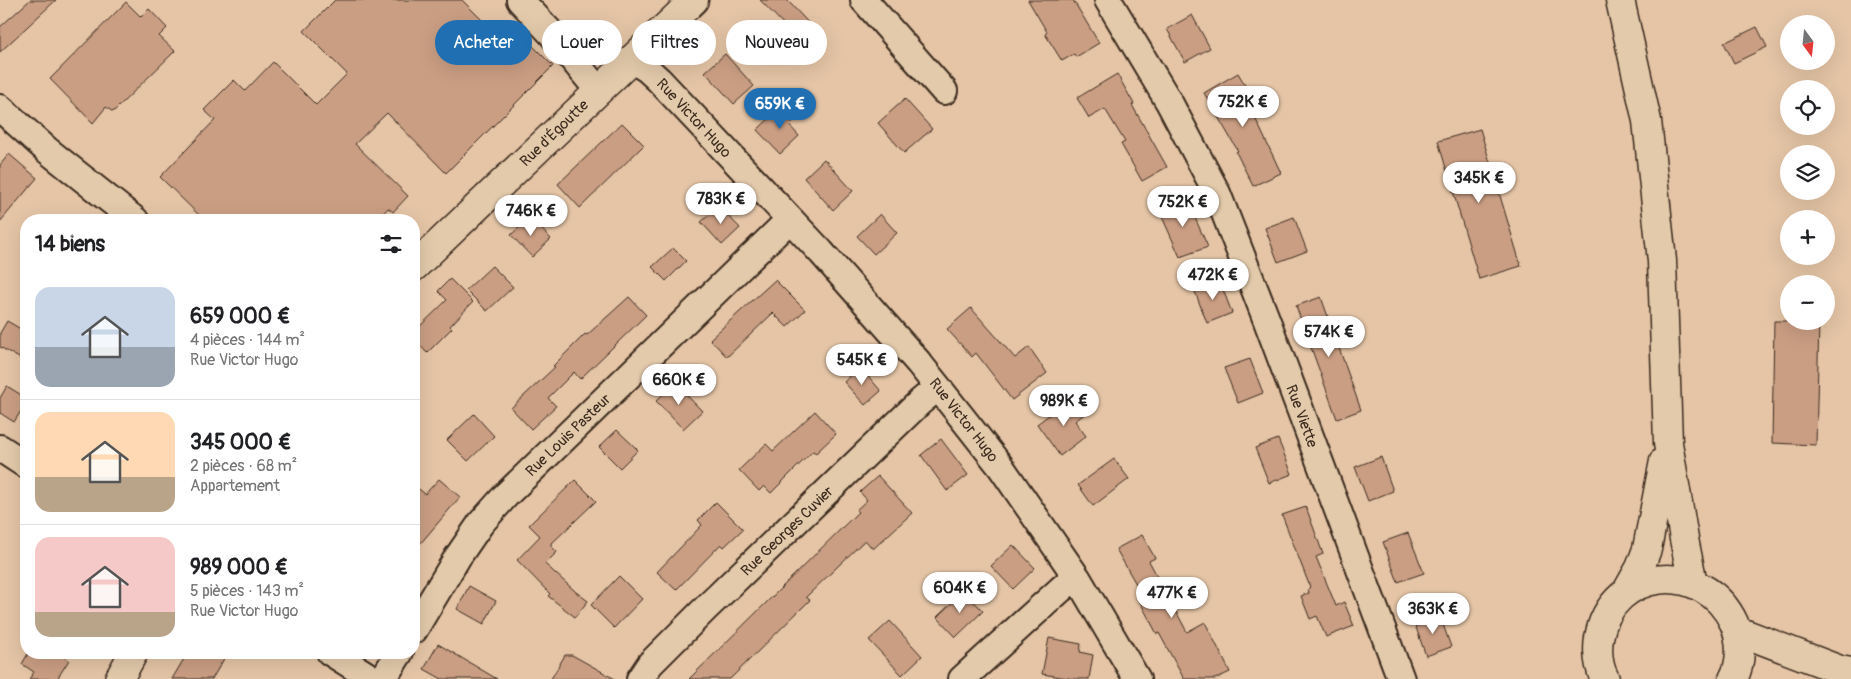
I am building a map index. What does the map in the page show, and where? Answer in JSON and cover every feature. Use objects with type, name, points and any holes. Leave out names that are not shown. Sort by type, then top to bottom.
[{"type":"main road","name":"Rue d'Égoutte","points":[[420,261],[694,0]]},
{"type":"main road","points":[[1620,0],[1647,121],[1662,261],[1668,442],[1693,582]]},
{"type":"main road","points":[[1628,591],[1647,549],[1668,442]]},
{"type":"main road","points":[[1605,679],[1601,672],[1598,650],[1601,627],[1611,607],[1628,591],[1648,581],[1671,578],[1693,582],[1713,594],[1728,610],[1738,631],[1740,652],[1736,674],[1733,679]]},
{"type":"main road","points":[[1738,631],[1840,670],[1851,672]]},
{"type":"main road","points":[[119,679],[130,659]]},
{"type":"street","points":[[520,0],[598,90]]},
{"type":"street","points":[[864,0],[944,91]]},
{"type":"street","name":"Rue Viette","points":[[1108,0],[1169,102],[1216,193],[1267,321],[1401,679]]},
{"type":"street","name":"Rue Victor Hugo","points":[[631,59],[653,74],[827,259],[938,387],[1001,467],[1078,580],[1137,679]]},
{"type":"street","points":[[0,108],[47,150],[127,214]]},
{"type":"street","name":"Rue Louis Pasteur","points":[[420,620],[457,558],[481,523],[501,501],[784,226],[792,222]]},
{"type":"street","name":"Rue Georges Cuvier","points":[[640,679],[650,664],[705,609],[920,402],[938,387]]},
{"type":"street","points":[[0,448],[20,461]]},
{"type":"street","points":[[962,679],[1068,583],[1078,580]]},
{"type":"street","points":[[341,659],[373,679]]},
{"type":"street","points":[[384,679],[396,659]]},
{"type":"building","points":[[30,0],[56,0],[0,52],[0,27]]},
{"type":"building","points":[[335,0],[462,0],[482,20],[435,20],[435,65],[532,65],[532,45],[542,55],[542,65],[553,66],[446,173],[387,113],[355,144],[408,196],[393,212],[388,208],[382,214],[198,214],[160,177],[215,120],[204,110],[234,80],[245,91],[273,62],[316,105],[347,74],[304,31]]},
{"type":"building","points":[[760,0],[787,0],[806,20],[779,20]]},
{"type":"building","points":[[1028,0],[1073,0],[1099,43],[1076,57],[1074,54],[1062,61],[1045,34],[1047,32]]},
{"type":"building","points":[[126,2],[141,17],[149,9],[167,28],[159,36],[175,51],[113,112],[106,107],[93,123],[50,79]]},
{"type":"building","points":[[1192,15],[1210,48],[1185,62],[1167,29]]},
{"type":"building","points":[[1757,27],[1767,47],[1734,63],[1724,43]]},
{"type":"building","points":[[725,54],[726,65],[735,65],[754,86],[734,104],[705,72],[713,65],[716,65],[716,62]]},
{"type":"building","points":[[1238,73],[1256,104],[1250,107],[1281,173],[1253,186],[1236,152],[1238,151],[1204,93]]},
{"type":"building","points":[[1117,74],[1167,167],[1142,181],[1121,144],[1125,142],[1105,109],[1089,118],[1077,98]]},
{"type":"building","points":[[905,99],[932,129],[904,153],[878,123]]},
{"type":"building","points":[[784,105],[797,118],[789,125],[799,136],[780,154],[757,130]]},
{"type":"building","points":[[622,123],[644,145],[580,208],[558,184]]},
{"type":"building","points":[[1480,129],[1521,266],[1479,279],[1438,141]]},
{"type":"building","points":[[9,154],[37,178],[0,222],[0,165]]},
{"type":"building","points":[[824,159],[853,191],[833,210],[804,178]]},
{"type":"building","points":[[1186,198],[1208,247],[1180,257],[1159,210]]},
{"type":"building","points":[[719,206],[740,228],[722,245],[701,222]]},
{"type":"building","points":[[880,214],[897,233],[874,254],[857,236]]},
{"type":"building","points":[[530,217],[551,239],[532,257],[511,235]]},
{"type":"building","points":[[1294,217],[1307,251],[1278,262],[1265,228]]},
{"type":"building","points":[[673,248],[686,261],[666,281],[652,267]]},
{"type":"building","points":[[492,266],[513,287],[487,311],[466,290]]},
{"type":"building","points":[[450,279],[473,302],[450,326],[452,328],[427,353],[420,345],[420,326],[447,300],[438,291]]},
{"type":"building","points":[[1219,279],[1232,313],[1207,323],[1194,289]]},
{"type":"building","points":[[775,280],[805,310],[787,327],[773,313],[727,357],[710,339]]},
{"type":"building","points":[[629,297],[646,315],[580,379],[574,372],[548,398],[556,406],[531,429],[511,408],[555,367],[553,366],[585,334],[587,335]]},
{"type":"building","points":[[1321,297],[1361,410],[1337,419],[1296,306]]},
{"type":"building","points":[[971,308],[1015,358],[1029,347],[1047,373],[1012,400],[976,353],[972,357],[947,329]]},
{"type":"building","points":[[7,321],[20,329],[20,359],[0,347],[0,333]]},
{"type":"building","points":[[1774,321],[1780,321],[1780,330],[1819,330],[1816,445],[1772,443]]},
{"type":"building","points":[[1250,359],[1263,393],[1238,403],[1224,368]]},
{"type":"building","points":[[860,367],[881,391],[865,405],[844,382]]},
{"type":"building","points":[[675,383],[702,411],[683,429],[656,401]]},
{"type":"building","points":[[7,386],[20,394],[20,412],[14,422],[0,413],[0,398]]},
{"type":"building","points":[[1073,397],[1086,413],[1075,421],[1086,436],[1060,456],[1037,424]]},
{"type":"building","points":[[815,411],[836,434],[816,453],[813,451],[771,493],[764,486],[759,491],[739,470],[766,444],[773,451]]},
{"type":"building","points":[[474,414],[494,436],[468,461],[447,440]]},
{"type":"building","points":[[617,430],[638,450],[620,468],[599,447]]},
{"type":"building","points":[[941,439],[968,475],[947,491],[921,455]]},
{"type":"building","points":[[1278,439],[1292,474],[1269,483],[1255,448]]},
{"type":"building","points":[[1381,457],[1393,491],[1368,501],[1355,467]]},
{"type":"building","points":[[1114,459],[1129,479],[1093,506],[1078,485]]},
{"type":"building","points":[[878,476],[912,513],[873,549],[865,540],[806,597],[810,600],[730,679],[689,679],[858,512],[856,510],[867,500],[860,492]]},
{"type":"building","points":[[439,479],[460,497],[420,544],[420,490],[425,494]]},
{"type":"building","points":[[575,480],[596,501],[550,545],[557,552],[545,564],[588,601],[575,617],[548,596],[550,594],[517,560],[540,536],[529,525]]},
{"type":"building","points":[[716,502],[743,529],[724,547],[721,544],[676,590],[657,572],[702,525],[698,520]]},
{"type":"building","points":[[1306,507],[1323,554],[1316,557],[1336,606],[1344,602],[1354,626],[1326,637],[1317,616],[1310,619],[1301,596],[1309,593],[1308,589],[1310,587],[1282,515]]},
{"type":"building","points":[[1408,533],[1424,573],[1398,582],[1383,542]]},
{"type":"building","points":[[1142,535],[1155,558],[1149,561],[1187,632],[1205,622],[1230,672],[1215,679],[1184,679],[1139,600],[1144,598],[1116,549]]},
{"type":"building","points":[[1013,545],[1035,568],[1013,589],[991,566]]},
{"type":"building","points":[[619,576],[642,599],[614,628],[591,605]]},
{"type":"building","points":[[469,586],[496,601],[484,624],[457,609]]},
{"type":"building","points":[[964,591],[983,611],[956,637],[937,617]]},
{"type":"building","points":[[1439,613],[1451,647],[1426,656],[1414,622]]},
{"type":"building","points":[[890,621],[922,656],[902,675],[869,640]]},
{"type":"building","points":[[1049,638],[1081,644],[1080,652],[1093,655],[1089,679],[1074,679],[1042,674]]},
{"type":"building","points":[[438,644],[497,679],[442,679],[424,669]]},
{"type":"building","points":[[565,655],[572,655],[615,679],[551,679]]},
{"type":"building","points":[[25,659],[69,660],[57,679],[29,679],[34,672],[22,664]]},
{"type":"building","points":[[184,659],[224,659],[212,679],[172,679]]}]
